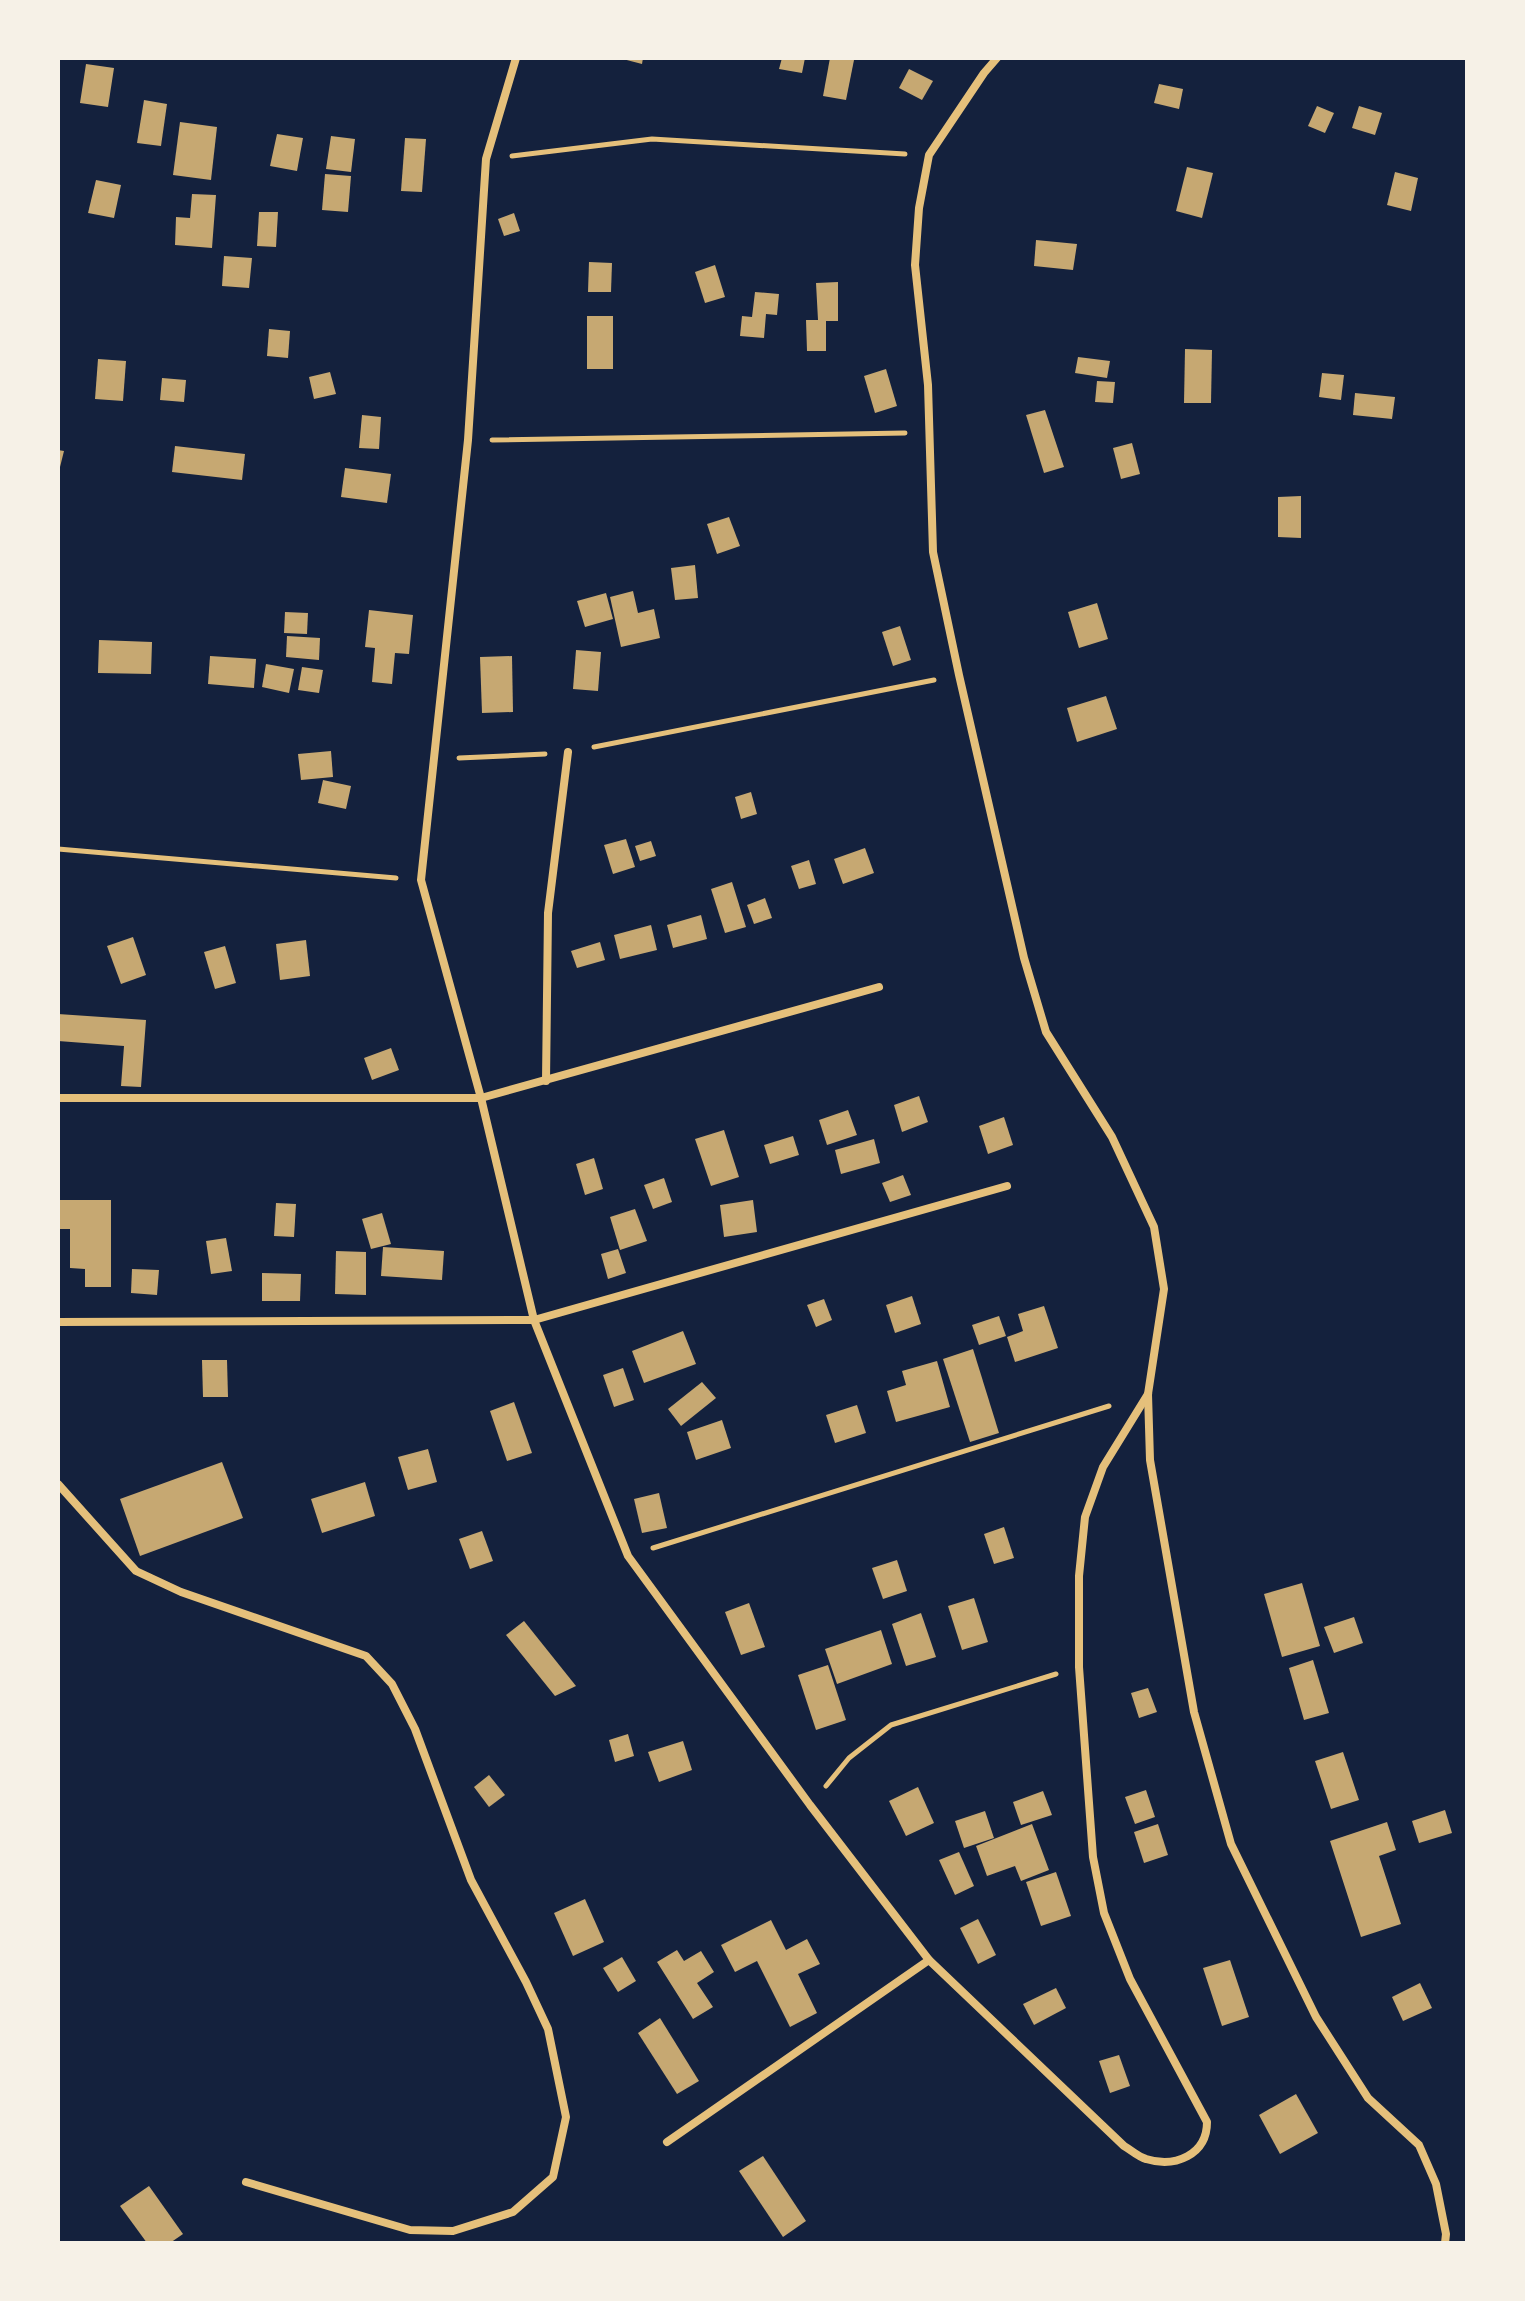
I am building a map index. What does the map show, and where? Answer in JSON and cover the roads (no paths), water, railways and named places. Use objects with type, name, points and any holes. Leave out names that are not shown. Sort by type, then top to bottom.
[{"type":"street","points":[[516,58],[486,159],[468,440],[421,880],[481,1098],[534,1320],[628,1556],[810,1805],[929,1960],[1124,2146],[1143,2158],[1165,2163],[1191,2154],[1207,2136],[1207,2122],[1130,1979],[1104,1913],[1093,1857],[1079,1667],[1079,1576],[1085,1517],[1103,1467],[1148,1394]]},
{"type":"street","points":[[997,58],[929,155],[919,208],[915,265],[930,432],[933,552],[1024,958],[1046,1032],[1112,1137],[1154,1227],[1164,1289],[1148,1394],[1150,1460],[1194,1712],[1231,1844],[1316,2017],[1368,2098],[1419,2145],[1436,2184],[1445,2243]]},
{"type":"street","points":[[546,1081],[548,913],[568,752]]},
{"type":"street","points":[[58,1098],[481,1098],[879,987]]},
{"type":"street","points":[[58,1322],[534,1320],[1007,1186]]},
{"type":"street","points":[[58,1484],[136,1571],[181,1592],[366,1656],[392,1684],[415,1729],[471,1880],[548,2029],[566,2117],[553,2177],[513,2212],[453,2231],[410,2230],[246,2182]]},
{"type":"street","points":[[667,2142],[929,1960]]}]
